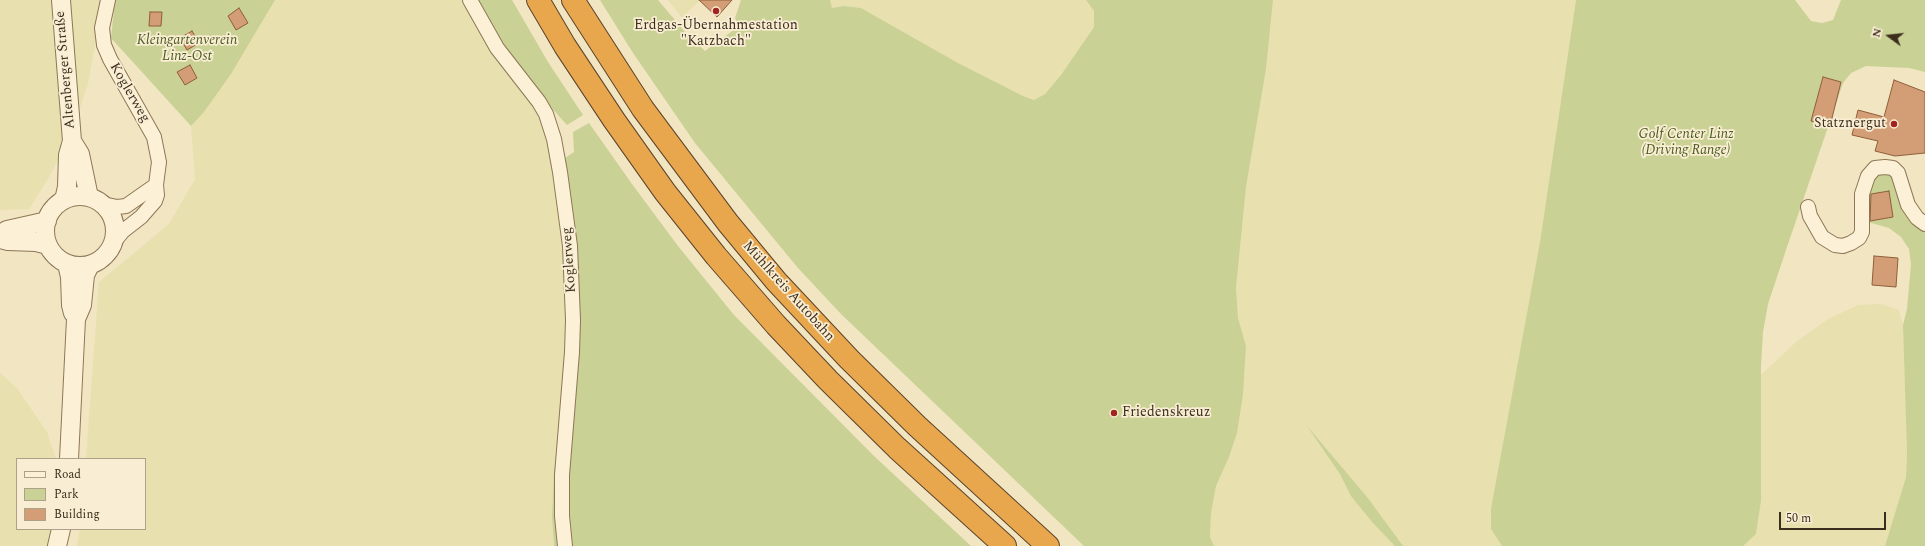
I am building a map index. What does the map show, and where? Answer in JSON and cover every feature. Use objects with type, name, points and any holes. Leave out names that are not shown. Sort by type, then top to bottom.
[{"type":"highway","name":"Mühlkreis Autobahn","points":[[538,0],[565,46],[614,120],[665,192],[721,261],[776,324],[828,380],[897,448],[1004,546]]},
{"type":"highway","name":"Mühlkreis Autobahn","points":[[573,0],[608,57],[681,162],[728,223],[776,281],[849,359],[911,420],[1048,546]]},
{"type":"highway","points":[[589,0],[608,57]]},
{"type":"street","name":"Altenberger Straße","points":[[60,0],[72,140],[68,155],[67,187],[64,200]]},
{"type":"street","name":"Koglerweg","points":[[108,0],[102,28],[104,45],[110,59],[154,137],[159,162],[156,185],[157,195],[152,206],[141,217],[123,230],[113,242]]},
{"type":"street","name":"Koglerweg","points":[[470,0],[497,48],[539,102],[546,114],[551,126],[557,158],[570,246],[573,320],[572,352],[562,475],[562,516],[565,546]]},
{"type":"street","name":"Altenberger Straße","points":[[72,140],[80,154],[96,201],[114,219],[115,230],[113,242]]},
{"type":"street","points":[[1808,207],[1810,216],[1822,237],[1843,246],[1851,243],[1859,238],[1862,232],[1862,194],[1868,176],[1875,168],[1884,166],[1893,168],[1898,173],[1908,205],[1917,218],[1925,224]]},
{"type":"street","points":[[113,242],[104,257],[90,265],[78,266],[67,264],[54,254],[48,245],[46,234],[47,221],[54,208],[64,200],[75,196],[113,206],[126,206],[156,185]]},
{"type":"street","points":[[0,234],[6,230],[47,221]]},
{"type":"street","points":[[0,239],[8,241],[36,242],[48,245]]},
{"type":"street","points":[[67,264],[70,277],[71,305],[76,319]]},
{"type":"street","points":[[69,458],[76,319],[82,305],[85,275],[90,265]]},
{"type":"street","points":[[57,546],[61,530]]},
{"type":"shaded area","points":[[0,0],[103,0],[88,84],[70,137],[48,179],[29,209],[0,210]]},
{"type":"shaded area","points":[[275,0],[465,0],[532,101],[547,132],[564,221],[569,315],[561,429],[554,471],[552,516],[554,546],[77,546],[80,530],[146,530],[146,458],[86,458],[99,282],[169,224],[195,179],[191,126],[204,112],[231,74]]},
{"type":"shaded area","points":[[668,0],[700,0],[682,18]]},
{"type":"shaded area","points":[[830,0],[1086,0],[1094,11],[1094,27],[1061,75],[1045,94],[1034,100],[1023,96],[958,63],[861,8],[844,6],[832,8]]},
{"type":"shaded area","points":[[1273,0],[1576,0],[1540,242],[1505,433],[1491,529],[1502,546],[1214,546],[1210,537],[1211,513],[1216,485],[1229,457],[1237,433],[1243,395],[1246,346],[1238,318],[1236,288],[1246,187],[1266,69]]},
{"type":"shaded area","points":[[1881,304],[1899,310],[1903,325],[1907,453],[1906,477],[1885,546],[1743,546],[1756,534],[1761,501],[1761,375],[1797,341],[1828,319],[1858,305]]},
{"type":"shaded area","points":[[0,373],[16,387],[47,432],[56,458],[16,458],[16,530],[58,530],[54,546],[0,546]]},
{"type":"green space","name":"Kleingartenverein Linz-Ost","points":[[115,0],[275,0],[231,74],[204,112],[191,126],[111,38]]},
{"type":"green space","points":[[475,0],[512,0],[548,62],[583,115],[567,125],[529,83],[511,60]]},
{"type":"green space","points":[[600,0],[658,0],[685,32],[705,51],[739,26],[735,18],[741,0],[830,0],[832,8],[844,6],[861,8],[958,63],[1023,96],[1034,100],[1045,94],[1061,75],[1094,27],[1094,11],[1086,0],[1273,0],[1266,69],[1246,187],[1236,288],[1238,318],[1246,346],[1243,395],[1237,433],[1229,457],[1216,486],[1211,513],[1210,537],[1214,546],[1084,546],[841,314],[798,268],[695,143],[633,53]]},
{"type":"green space","name":"Golf Center Linz (Driving Range)","points":[[1576,0],[1795,0],[1811,21],[1822,23],[1833,20],[1841,0],[1925,0],[1925,72],[1909,68],[1866,66],[1851,73],[1843,83],[1768,304],[1763,332],[1761,365],[1761,501],[1756,534],[1743,546],[1502,546],[1491,529],[1491,509],[1540,242]]},
{"type":"green space","points":[[589,123],[678,246],[734,315],[875,457],[971,546],[569,546],[566,520],[569,416],[562,160],[574,152],[573,132]]},
{"type":"green space","points":[[1879,173],[1887,173],[1892,176],[1925,229],[1925,546],[1885,546],[1906,477],[1907,453],[1903,325],[1907,309],[1911,264],[1909,249],[1901,237],[1889,228],[1868,222],[1865,214],[1870,182]]},
{"type":"green space","points":[[1307,426],[1367,497],[1403,546],[1395,546],[1373,523],[1351,496],[1340,474]]},
{"type":"green space","points":[[561,429],[561,546],[554,546],[552,516],[554,471]]},
{"type":"building","name":"Erdgas-Übernahmestation \"Katzbach\"","points":[[699,0],[732,0],[717,17]]},
{"type":"building","points":[[239,8],[248,23],[236,30],[228,16]]},
{"type":"building","points":[[150,12],[162,12],[161,26],[149,26]]},
{"type":"building","points":[[192,31],[199,43],[187,50],[180,38]]},
{"type":"building","points":[[190,65],[197,78],[185,85],[177,72]]},
{"type":"building","points":[[1823,77],[1841,82],[1830,126],[1811,121]]},
{"type":"building","name":"Statznergut","points":[[1894,80],[1925,92],[1925,153],[1895,156],[1875,151],[1878,141],[1852,135],[1858,110],[1884,117]]},
{"type":"building","points":[[1889,191],[1893,217],[1870,221],[1871,194]]},
{"type":"building","points":[[1874,256],[1898,258],[1896,287],[1872,285]]},
{"type":"place","name":"Erdgas-Übernahmestation \"Katzbach\"","points":[[716,11]]},
{"type":"place","name":"Statznergut","points":[[1894,124]]},
{"type":"place","name":"Friedenskreuz","points":[[1114,413]]}]
